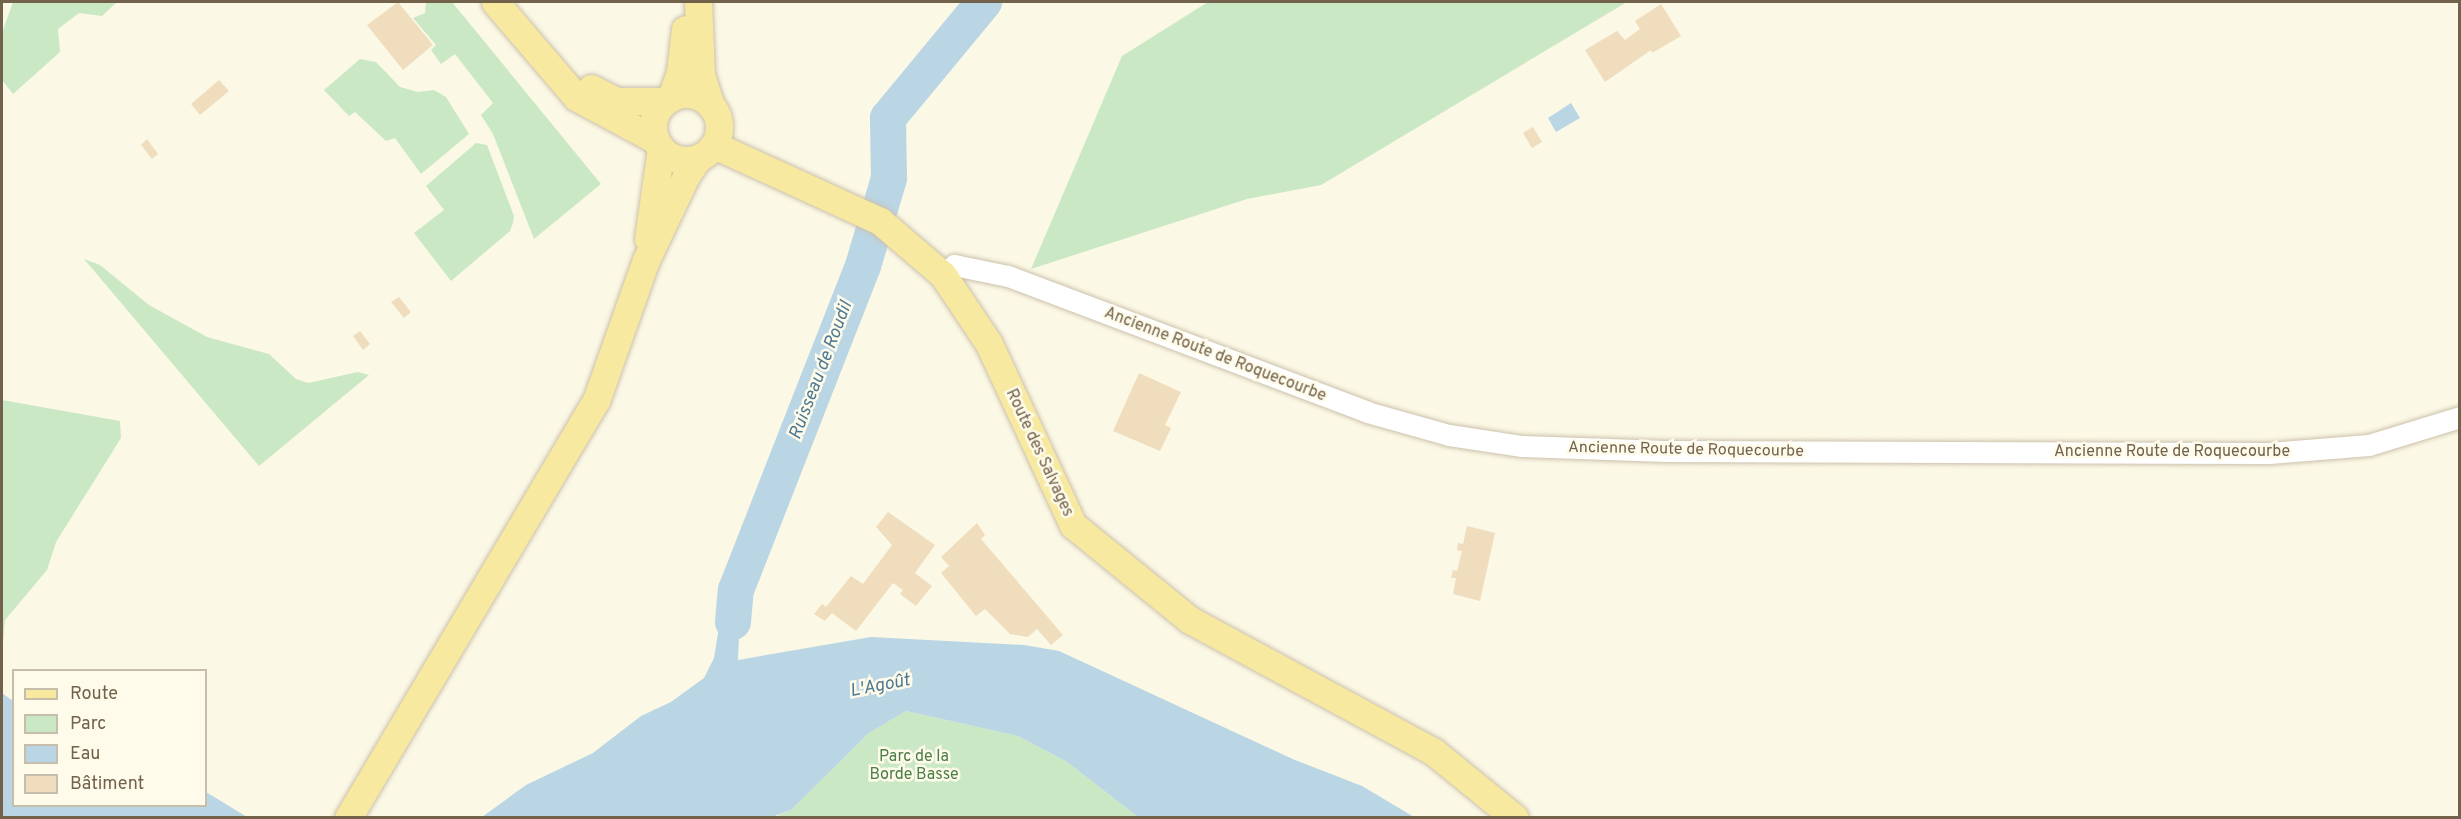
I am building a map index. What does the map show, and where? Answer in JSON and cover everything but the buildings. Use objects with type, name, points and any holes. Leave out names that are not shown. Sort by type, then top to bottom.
[{"type":"main road","points":[[495,2],[553,68],[566,88],[587,105],[658,144],[678,159],[706,152]]},
{"type":"main road","points":[[646,260],[658,144],[654,119],[669,99],[680,72],[689,2]]},
{"type":"main road","points":[[348,818],[596,401],[646,260],[687,174],[706,152],[719,125],[701,75],[698,2]]},
{"type":"main road","points":[[553,68],[617,101],[697,96],[711,106]]},
{"type":"main road","name":"Route des Salvages","points":[[706,152],[877,220],[943,275],[988,344],[1072,525],[1190,620],[1434,752],[1515,818]]},
{"type":"street","name":"Ancienne Route de Roquecourbe","points":[[943,275],[954,265],[1008,276],[1367,412],[1449,435],[1522,446],[1642,450],[2269,453],[2369,445],[2460,417]]},
{"type":"green space","points":[[13,2],[117,2],[102,16],[79,13],[58,29],[60,52],[13,94],[2,80],[2,33]]},
{"type":"green space","points":[[426,2],[452,2],[601,184],[534,239],[493,134],[481,115],[493,103],[455,54],[441,64],[431,50],[436,45],[413,18],[425,13]]},
{"type":"green space","points":[[1208,2],[1627,2],[1321,185],[1247,199],[1031,269],[1122,56]]},
{"type":"green space","points":[[360,59],[376,62],[400,87],[418,92],[434,90],[446,97],[469,134],[421,174],[395,138],[386,141],[355,112],[349,116],[324,90]]},
{"type":"green space","points":[[476,143],[487,145],[514,216],[513,223],[510,231],[451,281],[414,233],[444,210],[426,186]]},
{"type":"green space","points":[[84,259],[100,265],[149,305],[207,337],[269,354],[296,379],[308,383],[358,372],[369,375],[259,466]]},
{"type":"green space","points":[[2,400],[120,421],[121,438],[56,542],[47,570],[5,620],[2,654]]},
{"type":"green space","name":"Parc de la Borde Basse","points":[[906,711],[1018,736],[1067,762],[1138,817],[772,818],[791,810],[869,733]]},
{"type":"water","points":[[1571,103],[1580,118],[1556,132],[1548,118]]},
{"type":"water","name":"L'Agoût","points":[[742,569],[738,660],[871,637],[1024,645],[1059,651],[1295,760],[1362,786],[1414,817],[1138,817],[1067,762],[1018,736],[906,711],[869,733],[791,810],[772,817],[482,817],[526,785],[593,753],[641,716],[671,702],[704,678],[714,658],[725,590]]},
{"type":"water","points":[[2,693],[12,700],[12,807],[207,807],[207,793],[247,817],[2,817]]},
{"type":"waterway","name":"Ruisseau de Roudil","points":[[733,622],[736,590],[863,266],[889,178],[888,118],[984,2]]}]
